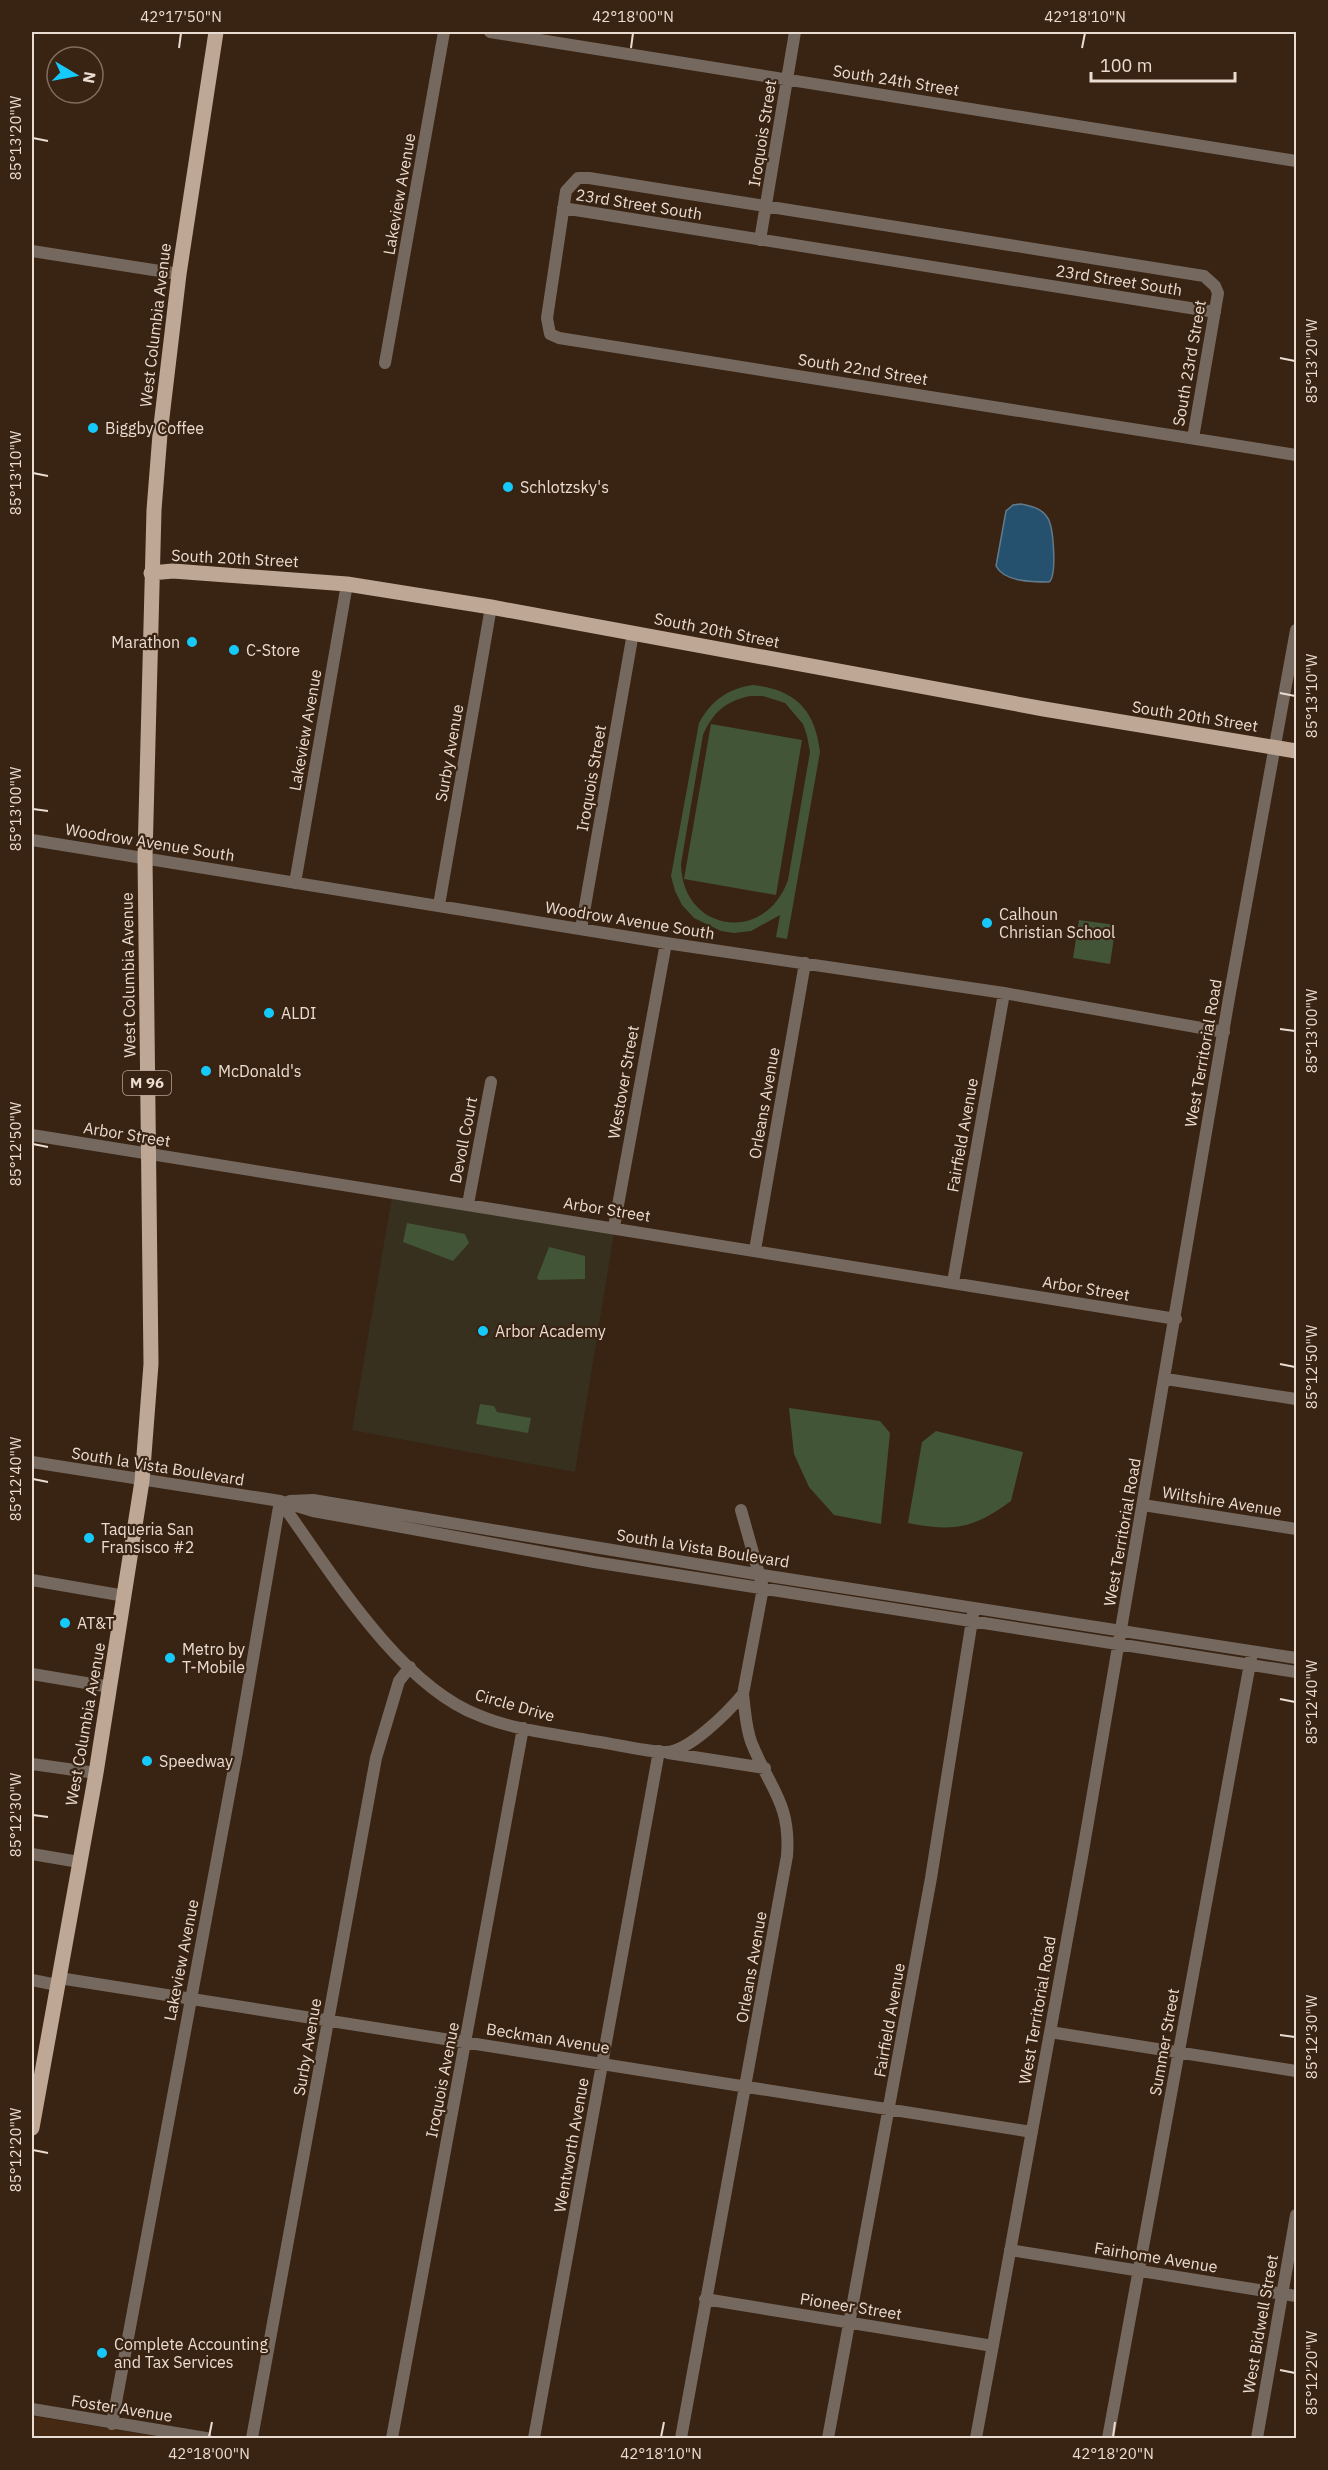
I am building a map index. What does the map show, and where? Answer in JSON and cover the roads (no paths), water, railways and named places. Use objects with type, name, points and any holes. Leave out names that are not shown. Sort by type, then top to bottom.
[{"type":"main road","name":"West Columbia Avenue","points":[[32,2128],[96,1773],[142,1481],[150,1364],[145,857],[151,573],[160,434],[179,274],[216,32]]},
{"type":"main road","name":"South 20th Street","points":[[151,573],[173,570],[347,584],[491,607],[1044,709],[1296,751]]},
{"type":"street","name":"Lakeview Avenue","points":[[385,363],[444,32]]},
{"type":"street","name":"South 24th Street","points":[[490,32],[1296,161]]},
{"type":"street","name":"Iroquois Street","points":[[760,240],[768,206],[795,32]]},
{"type":"street","name":"23rd Street South","points":[[1215,312],[563,208],[566,191],[572,182],[578,178],[589,178],[1191,273],[1210,280],[1218,293]]},
{"type":"street","name":"South 22nd Street","points":[[563,208],[547,318],[550,334],[559,338],[1296,455]]},
{"type":"street","points":[[32,250],[179,274]]},
{"type":"street","name":"South 23rd Street","points":[[1193,438],[1218,293]]},
{"type":"street","name":"Lakeview Avenue","points":[[295,883],[347,584]]},
{"type":"street","name":"Surby Avenue","points":[[439,905],[491,607]]},
{"type":"street","name":"West Territorial Road","points":[[976,2439],[1122,1630],[1224,1032],[1296,630]]},
{"type":"street","name":"Iroquois Street","points":[[581,929],[633,633]]},
{"type":"street","name":"Woodrow Avenue South","points":[[32,840],[666,943],[1004,993],[1224,1032]]},
{"type":"street","name":"Westover Street","points":[[614,1227],[666,943]]},
{"type":"street","name":"Orleans Avenue","points":[[755,1250],[806,963]]},
{"type":"street","name":"Fairfield Avenue","points":[[953,1282],[1004,993]]},
{"type":"street","name":"Devoll Court","points":[[468,1204],[491,1082]]},
{"type":"street","name":"Arbor Street","points":[[32,1135],[1176,1319]]},
{"type":"street","points":[[1166,1378],[1296,1399]]},
{"type":"street","name":"South la Vista Boulevard","points":[[32,1462],[280,1501],[313,1511],[559,1556],[1296,1672]]},
{"type":"street","name":"South la Vista Boulevard","points":[[280,1501],[313,1500],[762,1575],[974,1606],[1296,1658]]},
{"type":"street","name":"Lakeview Avenue","points":[[112,2424],[280,1501]]},
{"type":"street","name":"Circle Drive","points":[[280,1501],[382,1639],[443,1696],[477,1715],[523,1728],[765,1768]]},
{"type":"street","name":"Wiltshire Avenue","points":[[1143,1505],[1296,1530]]},
{"type":"street","name":"Orleans Avenue","points":[[681,2439],[788,1856],[789,1835],[783,1804],[752,1743],[743,1694],[763,1588],[762,1575],[741,1510]]},
{"type":"street","points":[[32,1580],[125,1596]]},
{"type":"street","name":"Fairfield Avenue","points":[[828,2439],[931,1878],[974,1606]]},
{"type":"street","name":"Summer Street","points":[[1108,2439],[1252,1651]]},
{"type":"street","name":"Surby Avenue","points":[[252,2439],[376,1758],[399,1681],[410,1667]]},
{"type":"street","points":[[32,1674],[110,1687]]},
{"type":"street","points":[[662,1752],[702,1734],[727,1713],[743,1694]]},
{"type":"street","name":"Iroquois Avenue","points":[[392,2439],[523,1728]]},
{"type":"street","name":"Wentworth Avenue","points":[[534,2439],[602,2064],[662,1752]]},
{"type":"street","points":[[32,1764],[96,1773]]},
{"type":"street","points":[[32,1854],[79,1862]]},
{"type":"street","name":"Beckman Avenue","points":[[32,1980],[58,1981],[191,1998],[1032,2132]]},
{"type":"street","points":[[1050,2032],[1296,2071]]},
{"type":"street","name":"West Bidwell Street","points":[[1257,2439],[1296,2215]]},
{"type":"street","name":"Fairhome Avenue","points":[[1010,2250],[1296,2296]]},
{"type":"street","name":"Pioneer Street","points":[[705,2299],[993,2346]]},
{"type":"street","name":"Foster Avenue","points":[[32,2409],[206,2439]]},
{"type":"water","points":[[1021,504],[1039,509],[1049,522],[1054,561],[1049,582],[1012,578],[996,566],[1006,511],[1013,505]]},
{"type":"place","name":"Biggby Coffee","points":[[93,428]]},
{"type":"place","name":"Schlotzsky's","points":[[508,487]]},
{"type":"place","name":"Marathon","points":[[192,642]]},
{"type":"place","name":"C-Store","points":[[234,650]]},
{"type":"place","name":"Calhoun Christian School","points":[[987,923]]},
{"type":"place","name":"ALDI","points":[[269,1013]]},
{"type":"place","name":"McDonald's","points":[[206,1071]]},
{"type":"place","name":"Arbor Academy","points":[[483,1331]]},
{"type":"place","name":"Taqueria San Fransisco #2","points":[[89,1538]]},
{"type":"place","name":"AT&T","points":[[65,1623]]},
{"type":"place","name":"Metro by T-Mobile","points":[[170,1658]]},
{"type":"place","name":"Speedway","points":[[147,1761]]},
{"type":"place","name":"Complete Accounting and Tax Services","points":[[102,2353]]}]
